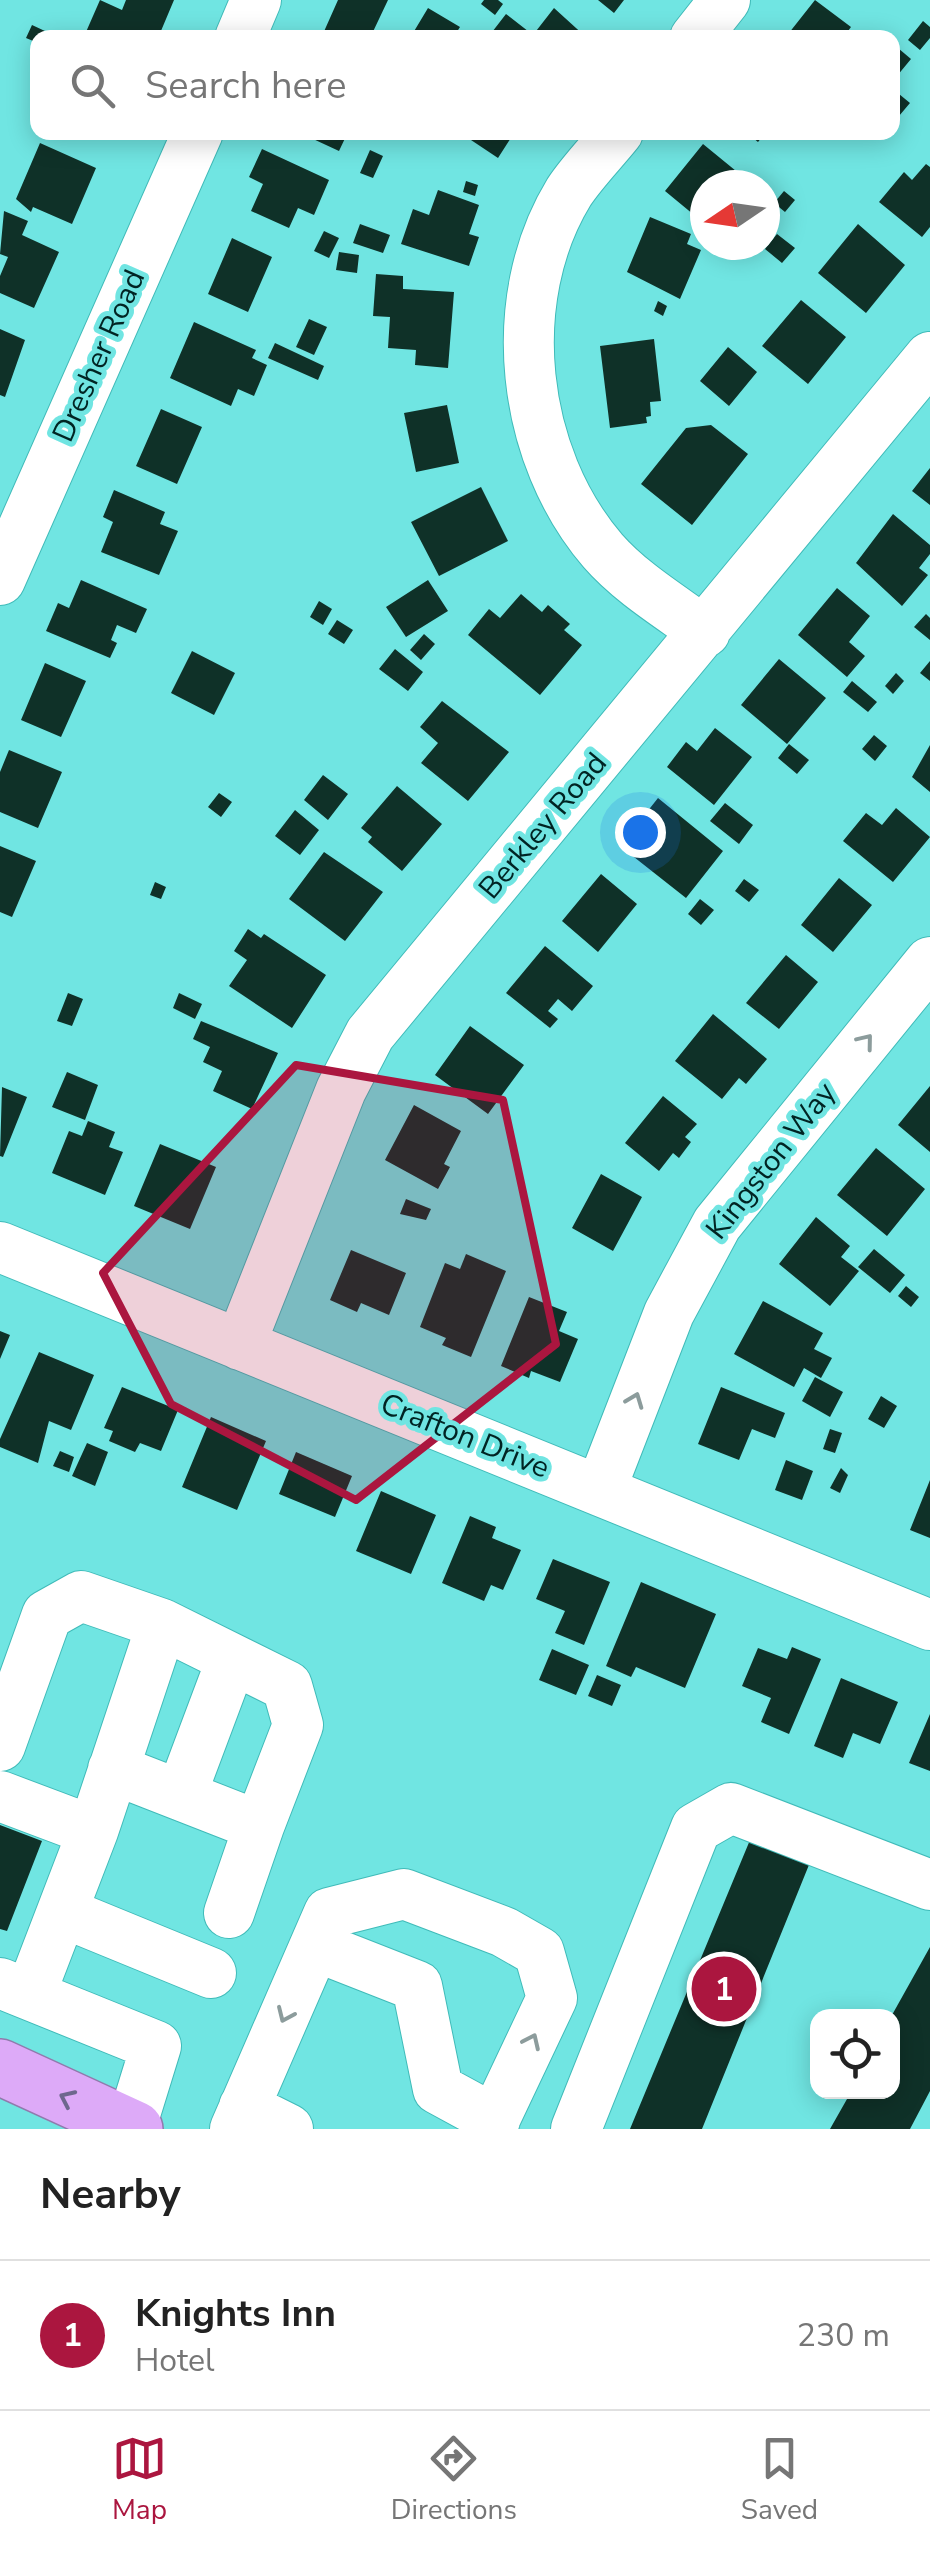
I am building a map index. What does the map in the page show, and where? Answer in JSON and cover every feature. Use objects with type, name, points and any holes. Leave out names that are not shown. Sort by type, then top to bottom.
[{"type":"highway","points":[[0,2068],[133,2128]]},
{"type":"street","points":[[243,30],[256,0]]},
{"type":"street","points":[[701,30],[725,0]]},
{"type":"street","name":"Dresher Road","points":[[0,580],[194,140]]},
{"type":"street","points":[[611,140],[569,192],[542,255],[531,303],[532,397],[556,474],[603,551],[705,632]]},
{"type":"street","name":"Berkley Road","points":[[240,1345],[341,1090],[370,1034],[930,357]]},
{"type":"street","name":"Kingston Way","points":[[600,1491],[669,1313],[717,1224],[930,962]]},
{"type":"street","name":"Crafton Drive","points":[[0,1246],[930,1624]]},
{"type":"street","points":[[0,1746],[47,1615],[81,1596],[162,1624],[287,1686],[298,1725],[229,1913]]},
{"type":"street","points":[[133,2128],[156,2046],[15,1989],[62,1912],[162,1624]]},
{"type":"street","points":[[180,1795],[232,1658]]},
{"type":"street","points":[[113,1769],[259,1826]]},
{"type":"street","points":[[0,1796],[93,1831]]},
{"type":"street","points":[[576,2129],[696,1828],[732,1808],[930,1885]]},
{"type":"street","points":[[288,2129],[240,2118],[329,1913],[404,1894],[504,1932],[539,1952],[552,1998],[492,2125],[438,2089],[417,1986],[315,1946]]},
{"type":"street","points":[[62,1912],[211,1973]]},
{"type":"highlighted area","points":[[296,1065],[503,1100],[556,1344],[356,1500],[171,1404],[103,1273]]},
{"type":"building","points":[[100,0],[122,10],[126,0],[174,0],[161,30],[87,30]]},
{"type":"building","points":[[338,0],[388,0],[374,30],[325,30]]},
{"type":"building","points":[[484,0],[503,4],[495,15],[481,4]]},
{"type":"building","points":[[598,0],[624,0],[614,13]]},
{"type":"building","points":[[815,0],[851,27],[849,30],[791,30]]},
{"type":"building","points":[[428,8],[460,27],[458,30],[415,30]]},
{"type":"building","points":[[554,8],[578,30],[537,30]]},
{"type":"building","points":[[506,14],[527,30],[494,30]]},
{"type":"building","points":[[923,21],[930,27],[930,38],[920,50],[908,40]]},
{"type":"building","points":[[900,50],[911,59],[900,72]]},
{"type":"building","points":[[900,95],[910,103],[900,115]]},
{"type":"building","points":[[315,140],[344,140],[339,151]]},
{"type":"building","points":[[471,140],[510,140],[498,158]]},
{"type":"building","points":[[40,143],[96,168],[72,224],[33,207],[31,212],[16,199]]},
{"type":"building","points":[[703,144],[735,170],[690,170],[690,212],[665,191]]},
{"type":"building","points":[[262,149],[329,180],[314,215],[298,208],[289,228],[251,211],[263,184],[249,177]]},
{"type":"building","points":[[370,150],[383,156],[373,178],[360,173]]},
{"type":"building","points":[[926,164],[930,167],[930,227],[922,237],[879,202],[904,172],[912,180]]},
{"type":"building","points":[[466,181],[478,185],[475,196],[463,192]]},
{"type":"building","points":[[438,190],[479,205],[469,234],[479,237],[469,266],[401,244],[413,209],[429,215]]},
{"type":"building","points":[[784,191],[795,200],[785,212],[780,208]]},
{"type":"building","points":[[4,211],[28,221],[22,235],[59,252],[34,308],[0,293],[0,276],[8,257],[0,254]]},
{"type":"building","points":[[650,217],[690,234],[690,260],[697,260],[680,299],[627,272]]},
{"type":"building","points":[[360,224],[390,235],[383,253],[353,243]]},
{"type":"building","points":[[858,224],[905,265],[866,313],[818,273]]},
{"type":"building","points":[[324,231],[339,238],[329,258],[314,251]]},
{"type":"building","points":[[780,236],[795,248],[782,263],[778,260]]},
{"type":"building","points":[[232,238],[272,257],[248,312],[208,294]]},
{"type":"building","points":[[339,252],[359,255],[357,273],[336,270]]},
{"type":"building","points":[[376,274],[403,276],[403,289],[454,292],[448,368],[415,365],[416,350],[388,348],[390,317],[373,316]]},
{"type":"building","points":[[801,300],[846,337],[808,384],[762,346]]},
{"type":"building","points":[[658,301],[667,306],[663,316],[654,311]]},
{"type":"building","points":[[309,319],[327,327],[314,355],[296,347]]},
{"type":"building","points":[[194,322],[256,350],[252,358],[267,365],[254,396],[238,389],[231,406],[170,378]]},
{"type":"building","points":[[0,329],[25,340],[5,397],[0,395]]},
{"type":"building","points":[[654,339],[661,401],[650,402],[647,423],[610,428],[600,346]]},
{"type":"building","points":[[275,343],[324,366],[318,380],[268,358]]},
{"type":"building","points":[[728,347],[757,372],[729,406],[700,381]]},
{"type":"building","points":[[447,405],[459,463],[416,472],[404,413]]},
{"type":"building","points":[[161,409],[202,427],[177,484],[136,466]]},
{"type":"building","points":[[711,425],[748,454],[692,525],[641,484],[686,428]]},
{"type":"building","points":[[930,468],[930,505],[912,491]]},
{"type":"building","points":[[481,487],[508,541],[439,576],[411,522]]},
{"type":"building","points":[[114,490],[165,512],[160,524],[178,531],[159,575],[101,552],[113,522],[103,517]]},
{"type":"building","points":[[893,514],[930,545],[930,554],[919,568],[928,575],[902,606],[856,563]]},
{"type":"building","points":[[81,580],[147,609],[136,633],[117,625],[111,640],[117,643],[110,658],[46,631],[58,603],[69,608]]},
{"type":"building","points":[[428,580],[448,611],[406,637],[386,607]]},
{"type":"building","points":[[837,588],[870,616],[849,642],[865,656],[847,677],[798,635]]},
{"type":"building","points":[[521,594],[542,612],[548,605],[570,624],[564,630],[582,645],[540,695],[468,635],[489,609],[500,618]]},
{"type":"building","points":[[319,601],[332,609],[323,625],[310,617]]},
{"type":"building","points":[[926,614],[930,618],[930,640],[914,627]]},
{"type":"building","points":[[337,620],[353,630],[344,644],[328,634]]},
{"type":"building","points":[[424,634],[435,644],[421,660],[410,650]]},
{"type":"building","points":[[395,649],[423,672],[408,691],[379,669]]},
{"type":"building","points":[[192,651],[235,673],[214,715],[171,693]]},
{"type":"building","points":[[779,659],[826,698],[787,744],[741,705]]},
{"type":"building","points":[[930,661],[930,681],[920,673]]},
{"type":"building","points":[[45,663],[86,681],[61,737],[21,720]]},
{"type":"building","points":[[896,673],[904,681],[893,694],[885,686]]},
{"type":"building","points":[[852,681],[877,702],[868,712],[843,692]]},
{"type":"building","points":[[442,701],[509,752],[468,801],[421,763],[438,743],[420,727]]},
{"type":"building","points":[[715,728],[752,757],[714,805],[667,767],[686,742],[697,751]]},
{"type":"building","points":[[874,735],[887,746],[875,761],[862,749]]},
{"type":"building","points":[[789,744],[809,760],[797,774],[778,758]]},
{"type":"building","points":[[930,745],[930,792],[912,777]]},
{"type":"building","points":[[9,750],[62,772],[38,828],[0,812],[0,772]]},
{"type":"building","points":[[323,775],[348,794],[328,820],[304,800]]},
{"type":"building","points":[[397,786],[442,824],[402,871],[368,842],[372,837],[361,828]]},
{"type":"building","points":[[219,793],[232,802],[221,817],[208,807]]},
{"type":"building","points":[[658,798],[723,851],[686,898],[620,846]]},
{"type":"building","points":[[725,803],[753,825],[739,844],[710,821]]},
{"type":"building","points":[[896,808],[930,837],[893,882],[843,841],[866,813],[882,825]]},
{"type":"building","points":[[295,810],[319,830],[300,855],[275,836]]},
{"type":"building","points":[[0,846],[36,861],[12,917],[0,912]]},
{"type":"building","points":[[324,852],[383,892],[345,941],[289,899]]},
{"type":"building","points":[[601,874],[637,904],[598,952],[562,921]]},
{"type":"building","points":[[839,878],[872,905],[833,952],[801,925]]},
{"type":"building","points":[[744,879],[759,890],[749,902],[735,891]]},
{"type":"building","points":[[155,882],[166,887],[161,899],[150,895]]},
{"type":"building","points":[[700,899],[714,910],[701,925],[688,914]]},
{"type":"building","points":[[248,929],[261,938],[264,934],[326,975],[292,1028],[229,986],[247,960],[234,951]]},
{"type":"building","points":[[545,946],[593,986],[572,1011],[558,999],[548,1011],[558,1019],[550,1028],[506,993]]},
{"type":"building","points":[[786,955],[818,982],[779,1029],[746,1003]]},
{"type":"building","points":[[68,993],[83,999],[72,1026],[57,1021]]},
{"type":"building","points":[[179,993],[202,1004],[195,1019],[173,1008]]},
{"type":"building","points":[[713,1014],[767,1059],[746,1084],[739,1078],[722,1099],[675,1061]]},
{"type":"building","points":[[201,1021],[278,1053],[252,1109],[213,1091],[222,1071],[203,1062],[210,1047],[193,1039]]},
{"type":"building","points":[[470,1026],[524,1065],[488,1114],[435,1075]]},
{"type":"building","points":[[67,1072],[98,1085],[85,1120],[52,1107]]},
{"type":"building","points":[[930,1086],[930,1152],[898,1125]]},
{"type":"building","points":[[2,1087],[27,1097],[3,1157],[0,1156]]},
{"type":"building","points":[[663,1096],[697,1124],[685,1137],[691,1142],[679,1158],[673,1153],[659,1171],[625,1143]]},
{"type":"building","points":[[414,1105],[461,1131],[444,1164],[450,1167],[438,1189],[385,1160]]},
{"type":"building","points":[[88,1121],[115,1132],[109,1147],[123,1152],[105,1195],[52,1173],[69,1131],[82,1136]]},
{"type":"building","points":[[160,1144],[216,1167],[190,1229],[134,1206]]},
{"type":"building","points":[[876,1148],[925,1189],[887,1236],[837,1195]]},
{"type":"building","points":[[601,1174],[642,1197],[613,1251],[572,1228]]},
{"type":"building","points":[[406,1199],[431,1209],[426,1220],[400,1214]]},
{"type":"building","points":[[816,1217],[850,1246],[841,1257],[859,1271],[830,1306],[779,1264]]},
{"type":"building","points":[[874,1249],[905,1275],[890,1293],[858,1267]]},
{"type":"building","points":[[351,1250],[406,1273],[389,1315],[361,1303],[357,1312],[330,1300]]},
{"type":"building","points":[[466,1254],[506,1271],[471,1357],[442,1345],[446,1338],[420,1327],[445,1263],[460,1269]]},
{"type":"building","points":[[906,1286],[919,1297],[911,1307],[898,1296]]},
{"type":"building","points":[[529,1297],[567,1312],[559,1331],[578,1339],[560,1382],[531,1371],[529,1378],[501,1366]]},
{"type":"building","points":[[763,1301],[823,1333],[814,1349],[832,1358],[821,1378],[804,1368],[794,1387],[734,1354]]},
{"type":"building","points":[[0,1331],[10,1335],[0,1359]]},
{"type":"building","points":[[39,1352],[94,1375],[71,1430],[49,1421],[38,1463],[0,1447],[0,1439]]},
{"type":"building","points":[[815,1377],[843,1392],[830,1417],[802,1401]]},
{"type":"building","points":[[122,1387],[178,1410],[161,1451],[140,1443],[135,1452],[109,1441],[113,1431],[104,1428]]},
{"type":"building","points":[[721,1387],[785,1413],[775,1438],[752,1429],[739,1460],[698,1444]]},
{"type":"building","points":[[881,1396],[897,1406],[884,1428],[868,1419]]},
{"type":"building","points":[[211,1417],[266,1441],[237,1510],[182,1487]]},
{"type":"building","points":[[830,1429],[842,1433],[835,1453],[823,1449]]},
{"type":"building","points":[[87,1443],[108,1452],[95,1486],[72,1476]]},
{"type":"building","points":[[60,1451],[74,1457],[69,1472],[53,1466]]},
{"type":"building","points":[[296,1452],[352,1476],[335,1517],[279,1494]]},
{"type":"building","points":[[786,1460],[813,1471],[802,1500],[775,1490]]},
{"type":"building","points":[[841,1468],[848,1475],[840,1493],[830,1488]]},
{"type":"building","points":[[930,1480],[930,1538],[910,1530]]},
{"type":"building","points":[[381,1491],[436,1515],[411,1574],[356,1551]]},
{"type":"building","points":[[470,1516],[496,1527],[492,1538],[521,1550],[503,1590],[491,1585],[484,1601],[442,1583]]},
{"type":"building","points":[[553,1559],[610,1582],[584,1645],[555,1633],[565,1611],[536,1599]]},
{"type":"building","points":[[641,1582],[716,1614],[685,1688],[636,1667],[631,1677],[606,1666]]},
{"type":"building","points":[[792,1647],[821,1659],[789,1734],[761,1722],[771,1698],[742,1686],[758,1648],[787,1659]]},
{"type":"building","points":[[552,1649],[589,1665],[576,1695],[539,1680]]},
{"type":"building","points":[[597,1675],[621,1685],[612,1706],[588,1696]]},
{"type":"building","points":[[841,1678],[898,1702],[880,1744],[853,1733],[843,1758],[814,1746]]},
{"type":"building","points":[[930,1714],[930,1771],[909,1763]]},
{"type":"building","points":[[0,1825],[42,1841],[7,1931],[0,1929]]},
{"type":"building","points":[[755,1828],[815,1850],[702,2129],[630,2129]]},
{"type":"building","points":[[930,1947],[930,2091],[910,2129],[830,2129],[847,2099],[900,2099],[900,2009],[895,2009]]},
{"type":"place","name":"Knights Inn","points":[[724,1989]]}]
